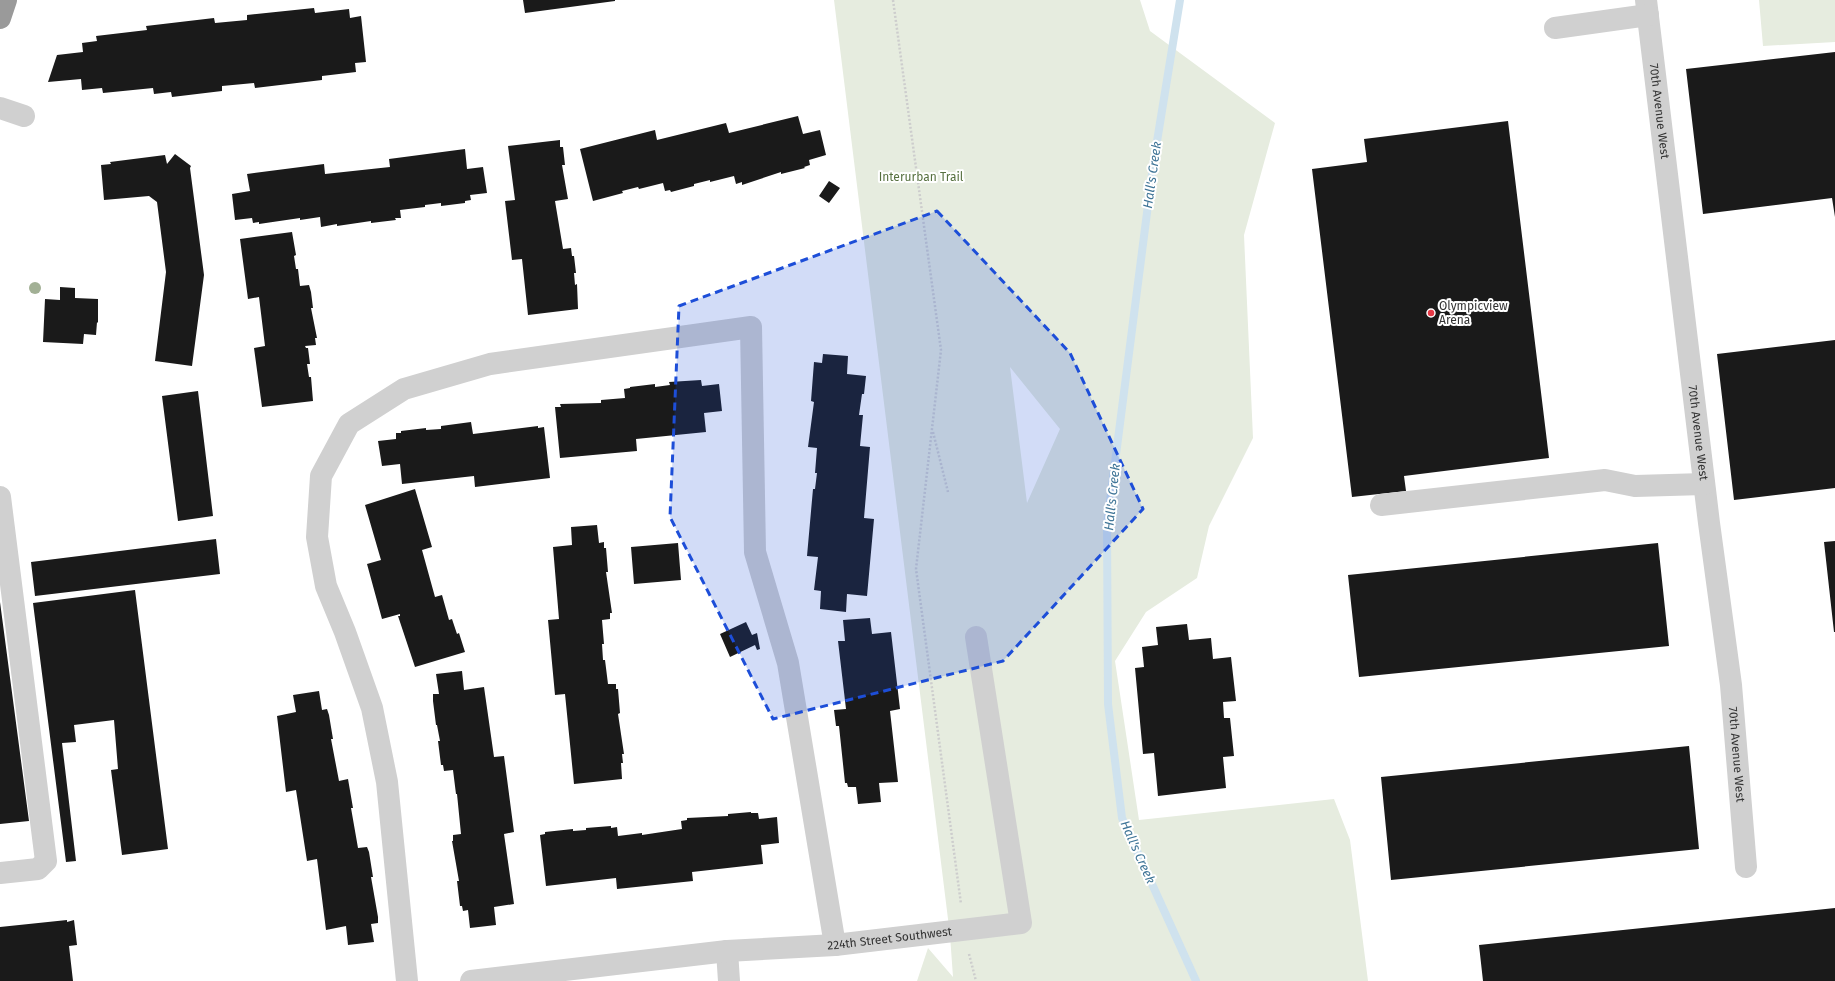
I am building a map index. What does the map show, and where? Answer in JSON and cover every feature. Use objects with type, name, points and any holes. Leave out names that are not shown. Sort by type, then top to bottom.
[{"type":"highway","points":[[0,18],[6,0]]},
{"type":"street","points":[[1554,28],[1647,8]]},
{"type":"street","name":"70th Avenue West","points":[[1647,8],[1704,484],[1731,685],[1746,867]]},
{"type":"street","points":[[0,108],[24,116]]},
{"type":"street","points":[[407,981],[387,782],[372,708],[345,632],[326,586],[317,537],[321,476],[350,424],[404,389],[490,364],[751,327],[755,552],[788,663],[835,945]]},
{"type":"street","points":[[1381,505],[1605,480],[1635,486],[1704,484]]},
{"type":"street","points":[[0,497],[46,862],[38,869],[0,873]]},
{"type":"street","name":"224th Street Southwest","points":[[471,981],[727,951],[835,945],[1021,922],[976,637]]},
{"type":"street","points":[[727,951],[729,981]]},
{"type":"path","points":[[893,0],[941,350],[916,569],[961,904]]},
{"type":"path","points":[[932,430],[948,492]]},
{"type":"path","points":[[967,948],[976,981]]},
{"type":"highlighted area","points":[[937,211],[1070,353],[1143,509],[1003,661],[773,719],[670,517],[679,306]]},
{"type":"green space","name":"Interurban Trail","points":[[834,0],[1140,0],[1150,31],[1275,123],[1244,235],[1253,438],[1209,526],[1197,578],[1146,612],[1115,661],[1139,820],[1334,799],[1350,840],[1368,981],[917,981],[928,948],[953,977],[950,935]],"holes":[[[1010,367],[1060,429],[1027,503]]]},
{"type":"green space","points":[[1759,0],[1835,0],[1835,42],[1763,46]]},
{"type":"building","points":[[523,0],[615,0],[615,1],[525,13]]},
{"type":"building","points":[[314,8],[315,13],[349,9],[350,18],[361,16],[366,62],[355,63],[356,72],[322,76],[322,80],[255,88],[254,83],[222,86],[222,91],[172,97],[171,92],[154,94],[153,88],[103,93],[102,88],[82,90],[81,79],[48,82],[57,55],[83,52],[82,43],[97,41],[96,36],[147,30],[146,26],[214,18],[215,23],[247,20],[247,15]]},
{"type":"building","points":[[1835,52],[1835,217],[1832,198],[1703,214],[1686,69]]},
{"type":"building","points":[[798,116],[803,134],[820,130],[826,155],[809,160],[810,165],[804,167],[805,168],[781,174],[781,172],[742,185],[742,182],[736,184],[734,176],[694,184],[694,186],[671,192],[670,190],[665,191],[663,183],[639,189],[638,187],[622,191],[623,193],[593,201],[580,149],[655,130],[657,140],[726,123],[729,133]]},
{"type":"building","name":"Olympicview Arena","points":[[1508,121],[1549,458],[1404,476],[1406,491],[1352,497],[1312,169],[1367,162],[1364,139]]},
{"type":"building","points":[[560,140],[560,147],[563,147],[565,165],[562,165],[568,199],[555,201],[563,249],[571,248],[572,256],[574,256],[576,273],[574,273],[575,285],[577,284],[578,309],[528,315],[522,259],[512,260],[505,201],[515,200],[508,146]]},
{"type":"building","points":[[465,149],[467,169],[483,167],[487,193],[470,195],[471,200],[465,201],[465,203],[441,206],[441,203],[425,205],[425,207],[400,210],[401,218],[395,218],[396,220],[371,223],[371,221],[337,226],[337,224],[321,227],[320,217],[300,220],[300,218],[259,224],[259,222],[253,223],[252,218],[235,220],[232,194],[250,191],[247,174],[324,164],[325,174],[390,167],[389,159]]},
{"type":"building","points":[[175,154],[191,166],[190,168],[204,275],[192,366],[155,361],[166,272],[157,202],[149,196],[104,200],[101,165],[111,164],[110,162],[165,155],[167,164]]},
{"type":"building","points":[[829,181],[840,188],[829,203],[819,196]]},
{"type":"building","points":[[292,232],[296,255],[294,256],[296,269],[298,269],[300,286],[309,285],[311,292],[313,308],[311,308],[317,338],[315,338],[316,345],[305,346],[308,348],[310,364],[307,364],[309,377],[311,377],[313,401],[262,407],[254,348],[265,346],[259,297],[248,299],[240,239]]},
{"type":"building","points":[[60,287],[75,288],[75,298],[98,299],[98,323],[97,322],[96,335],[84,334],[83,344],[43,342],[45,299],[60,300]]},
{"type":"building","points":[[1835,340],[1835,488],[1734,500],[1717,354]]},
{"type":"building","points":[[823,354],[848,356],[847,374],[866,376],[864,394],[862,394],[859,415],[863,415],[860,446],[870,447],[864,518],[874,519],[867,596],[847,594],[846,612],[820,609],[821,591],[814,590],[818,557],[807,556],[813,489],[815,489],[817,473],[815,473],[817,448],[808,447],[814,402],[811,401],[814,362],[822,363]]},
{"type":"building","points":[[701,380],[702,386],[719,384],[722,411],[704,413],[706,432],[636,439],[637,451],[560,458],[555,407],[561,407],[560,404],[601,403],[601,400],[625,398],[624,389],[630,387],[655,384],[655,387],[670,385],[669,382]]},
{"type":"building","points":[[198,391],[213,516],[178,521],[162,396]]},
{"type":"building","points":[[471,422],[473,434],[538,426],[538,428],[544,427],[550,478],[475,487],[474,476],[402,484],[400,464],[382,466],[378,441],[396,439],[396,433],[401,433],[401,431],[426,428],[426,430],[441,429],[441,426]]},
{"type":"building","points":[[415,489],[432,547],[422,550],[435,597],[442,595],[449,620],[452,619],[457,634],[459,633],[465,652],[415,667],[398,616],[400,616],[400,614],[382,619],[367,564],[381,560],[365,505]]},
{"type":"building","points":[[597,525],[599,543],[604,542],[604,548],[606,548],[608,572],[606,572],[612,613],[610,613],[610,619],[602,620],[604,644],[602,644],[603,660],[605,660],[608,684],[616,684],[616,689],[618,689],[620,713],[618,714],[624,754],[622,754],[623,763],[621,763],[622,779],[574,784],[565,694],[555,695],[548,620],[559,619],[553,547],[572,545],[571,527]]},
{"type":"building","points":[[216,539],[220,574],[35,596],[31,562]]},
{"type":"building","points":[[1835,541],[1835,632],[1834,632],[1824,542]]},
{"type":"building","points":[[678,543],[681,580],[634,584],[631,547]]},
{"type":"building","points":[[1658,543],[1669,646],[1359,677],[1348,575]]},
{"type":"building","points":[[135,590],[168,849],[122,855],[111,770],[118,769],[114,720],[74,725],[76,742],[62,743],[76,861],[66,862],[33,603]]},
{"type":"building","points":[[0,602],[29,821],[0,824]]},
{"type":"building","points":[[870,618],[872,634],[891,632],[900,709],[890,711],[898,782],[879,783],[881,802],[858,804],[856,787],[848,787],[847,783],[845,783],[839,726],[836,726],[834,710],[846,709],[838,641],[845,641],[843,620]]},
{"type":"building","points":[[746,622],[752,635],[757,633],[760,649],[757,650],[755,645],[730,657],[720,634]]},
{"type":"building","points":[[1187,624],[1189,640],[1211,638],[1213,659],[1231,657],[1236,701],[1223,702],[1224,718],[1230,718],[1234,756],[1223,757],[1226,788],[1158,796],[1154,753],[1143,754],[1135,668],[1144,667],[1142,647],[1158,645],[1156,627]]},
{"type":"building","points":[[462,671],[464,690],[484,687],[494,757],[504,756],[514,832],[504,834],[514,904],[494,907],[496,925],[470,928],[468,910],[463,911],[462,906],[460,906],[457,881],[459,881],[452,841],[453,835],[461,834],[457,794],[453,770],[444,771],[443,765],[441,765],[438,741],[440,741],[433,701],[433,694],[439,694],[436,674]]},
{"type":"building","points":[[319,691],[322,710],[327,709],[329,715],[333,739],[331,739],[339,781],[348,779],[358,848],[367,847],[369,852],[373,877],[371,877],[378,917],[378,923],[371,924],[374,942],[348,945],[346,926],[326,930],[317,859],[307,861],[296,790],[286,792],[277,716],[296,712],[293,695]]},
{"type":"building","points":[[1689,746],[1699,849],[1391,880],[1381,777]]},
{"type":"building","points":[[751,812],[758,813],[759,819],[777,817],[779,843],[761,845],[763,864],[692,872],[693,881],[617,889],[616,878],[546,886],[540,835],[545,834],[545,832],[573,829],[573,831],[586,830],[586,828],[611,826],[611,828],[617,827],[618,836],[642,833],[642,835],[682,829],[681,821],[687,820],[687,818],[728,816],[728,814]]},
{"type":"building","points":[[1835,908],[1835,981],[1483,981],[1479,945]]},
{"type":"building","points":[[67,920],[67,922],[74,920],[77,945],[69,946],[73,981],[0,981],[0,927]]},
{"type":"waterway","name":"Hall's Creek","points":[[1180,0],[1153,166],[1107,525],[1108,704],[1122,818],[1196,981]]},
{"type":"place","name":"Olympicview Arena","points":[[1431,313]]}]
